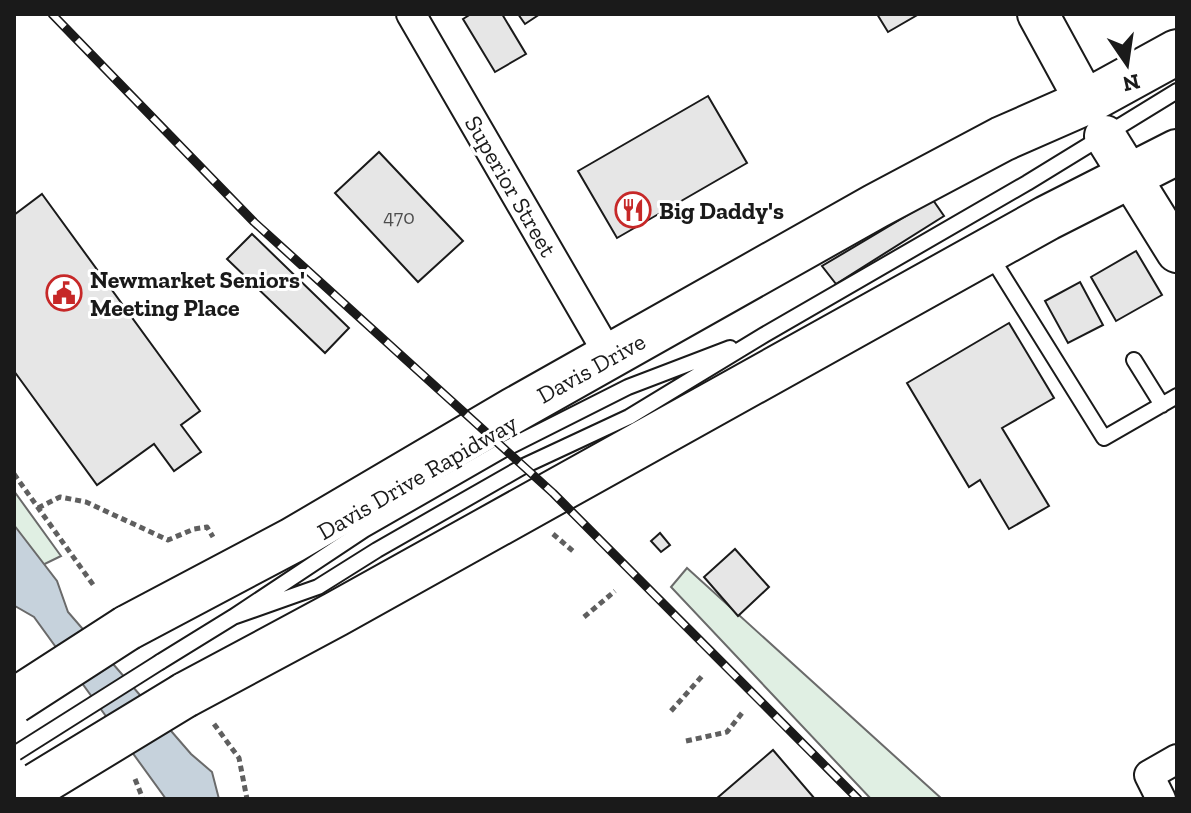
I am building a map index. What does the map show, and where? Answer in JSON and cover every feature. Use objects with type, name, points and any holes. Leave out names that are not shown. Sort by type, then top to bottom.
[{"type":"main road","points":[[1038,14],[1096,119],[1177,252]]},
{"type":"main road","name":"Davis Drive","points":[[14,701],[127,628],[300,553],[504,416],[876,206],[1002,139],[1096,119],[1177,52]]},
{"type":"main road","points":[[20,769],[187,694],[327,600],[1177,152]]},
{"type":"street","name":"Superior Street","points":[[411,14],[610,357]]},
{"type":"street","points":[[1155,787],[1177,759]]},
{"type":"lane","name":"Davis Drive Rapidway","points":[[233,617],[327,600],[524,466],[629,417],[764,335],[1096,119],[1177,91]]},
{"type":"lane","points":[[988,252],[1104,438],[1177,396]]},
{"type":"lane","name":"Davis Drive Rapidway","points":[[187,694],[233,617],[300,553],[364,530],[505,449],[628,387],[764,335]]},
{"type":"lane","points":[[1134,360],[1162,405]]},
{"type":"lane","points":[[300,553],[327,600]]},
{"type":"path","points":[[14,474],[94,586]]},
{"type":"path","points":[[38,508],[60,497],[86,502],[168,540],[207,527],[213,537]]},
{"type":"path","points":[[552,533],[574,552]]},
{"type":"path","points":[[584,617],[615,591]]},
{"type":"path","points":[[671,711],[703,675]]},
{"type":"path","points":[[187,694],[239,758],[247,799]]},
{"type":"path","points":[[686,741],[727,732],[742,713]]},
{"type":"path","points":[[135,779],[143,799]]},
{"type":"green space","points":[[14,491],[61,556],[14,579]]},
{"type":"green space","points":[[687,568],[942,799],[871,799],[671,587]]},
{"type":"shaded area","points":[[14,525],[57,581],[68,612],[191,754],[212,772],[219,799],[166,799],[34,617],[15,606]]},
{"type":"building","points":[[471,14],[502,14],[526,54],[495,72],[463,19]]},
{"type":"building","points":[[518,14],[540,14],[525,24]]},
{"type":"building","points":[[877,14],[919,14],[888,32]]},
{"type":"building","points":[[708,96],[747,163],[617,238],[578,171]]},
{"type":"building","points":[[379,152],[463,241],[418,282],[335,193]]},
{"type":"building","name":"Newmarket Seniors' Meeting Place","points":[[42,194],[200,411],[181,425],[201,452],[174,471],[154,444],[97,485],[14,371],[14,215]]},
{"type":"building","points":[[933,200],[944,216],[836,284],[822,266]]},
{"type":"building","points":[[252,234],[349,328],[325,353],[227,259]]},
{"type":"building","points":[[1136,251],[1162,295],[1116,321],[1091,277]]},
{"type":"building","points":[[1080,282],[1103,325],[1068,343],[1045,301]]},
{"type":"building","points":[[1009,323],[1054,398],[1002,428],[1049,506],[1009,529],[980,480],[969,487],[907,383]]},
{"type":"building","points":[[660,533],[670,545],[661,552],[651,541]]},
{"type":"building","points":[[735,549],[769,587],[738,616],[704,577]]},
{"type":"building","points":[[773,750],[815,799],[716,799]]},
{"type":"railway","points":[[52,14],[254,222],[553,493],[858,799]]},
{"type":"place","name":"Big Daddy's","points":[[633,210]]},
{"type":"place","name":"Newmarket Seniors' Meeting Place","points":[[64,293]]}]
